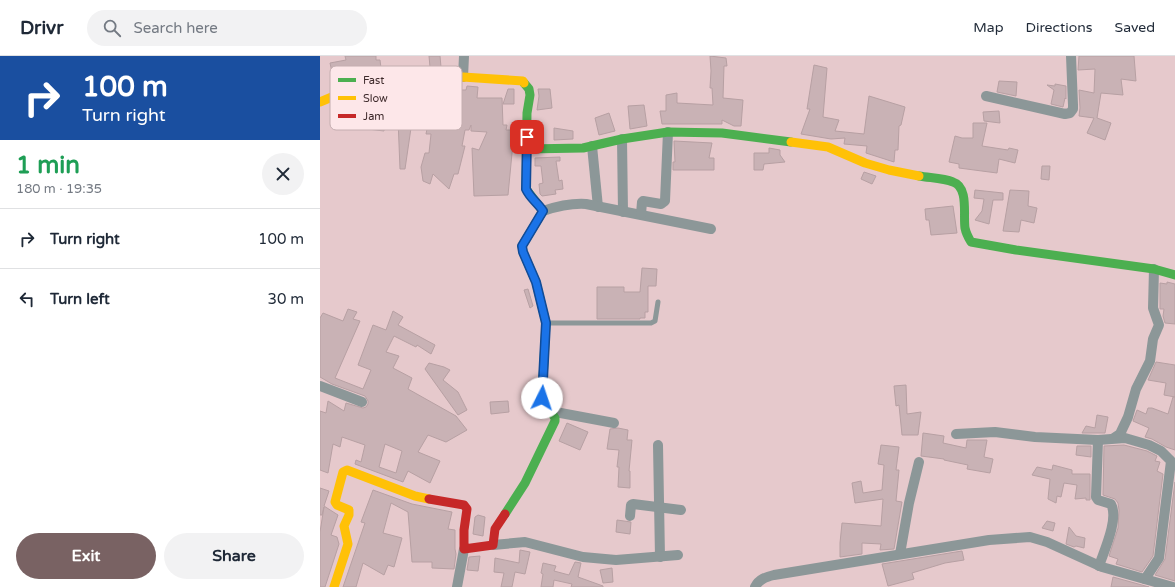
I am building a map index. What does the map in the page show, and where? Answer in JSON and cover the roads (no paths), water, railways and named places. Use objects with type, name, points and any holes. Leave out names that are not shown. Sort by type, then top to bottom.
[{"type":"street","points":[[464,56],[464,77],[523,81],[529,89],[530,95],[527,113],[526,189],[528,195],[543,211]]},
{"type":"street","points":[[986,96],[1065,114],[1070,113],[1073,109],[1071,56]]},
{"type":"street","points":[[320,102],[330,98]]},
{"type":"street","points":[[527,149],[583,148],[622,139],[668,132],[722,133],[828,147],[889,170],[956,182],[961,186],[964,192],[964,227],[966,236],[971,242],[1016,250],[1154,269],[1175,275]]},
{"type":"street","points":[[641,214],[643,201],[660,204],[665,202],[668,132]]},
{"type":"street","points":[[622,139],[623,212]]},
{"type":"street","points":[[592,146],[598,207]]},
{"type":"street","points":[[493,545],[495,529],[525,483],[555,421],[555,418],[542,398],[546,323],[536,282],[523,252],[522,246],[543,211],[558,206],[577,203],[641,214],[711,229]]},
{"type":"street","points":[[1114,438],[1120,434],[1128,417],[1136,389],[1150,361],[1153,339],[1159,325],[1153,308],[1154,269]]},
{"type":"street","points":[[320,386],[362,402]]},
{"type":"street","points":[[550,411],[614,423]]},
{"type":"street","points":[[956,434],[995,432],[1060,439],[1098,440],[1124,438],[1149,445],[1173,458],[1158,558],[1145,579]]},
{"type":"street","points":[[1098,440],[1096,497],[1098,500],[1111,504],[1113,512],[1112,524],[1099,566]]},
{"type":"street","points":[[658,445],[660,557]]},
{"type":"street","points":[[900,554],[909,503],[919,462]]},
{"type":"street","points":[[334,587],[348,544],[344,526],[349,510],[337,505],[335,502],[343,472],[347,470],[415,496],[464,505],[467,508],[464,530],[464,549],[457,587]]},
{"type":"street","points":[[630,516],[631,505],[633,504],[680,510]]},
{"type":"street","points":[[755,587],[757,583],[764,578],[774,575],[989,540],[1030,537],[1047,542],[1099,566],[1173,587]]},
{"type":"street","points":[[464,549],[525,542],[583,557],[616,560],[678,555]]},
{"type":"lane","points":[[546,323],[651,323],[655,321],[658,302]]}]
